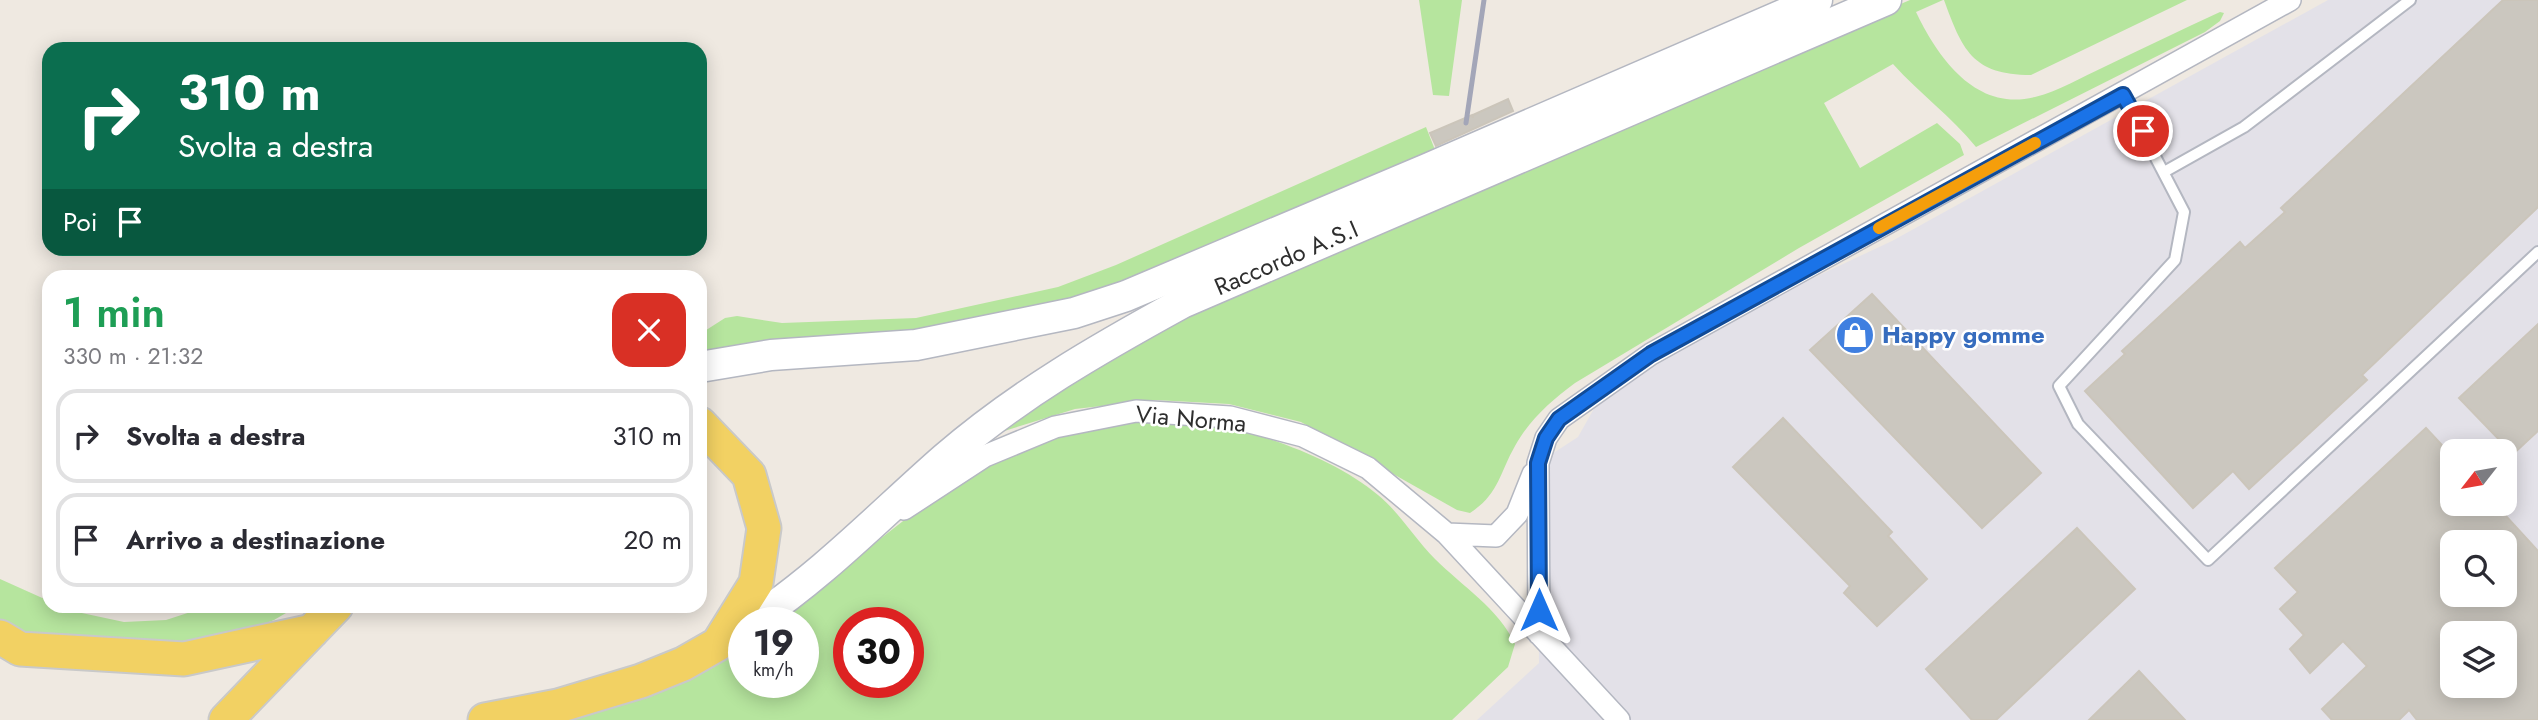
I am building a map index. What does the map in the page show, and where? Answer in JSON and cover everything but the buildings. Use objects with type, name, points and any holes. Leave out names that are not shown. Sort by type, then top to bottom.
[{"type":"main road","points":[[707,431],[749,475],[764,528],[756,583],[744,607]]},
{"type":"main road","points":[[226,720],[329,613]]},
{"type":"main road","points":[[0,637],[20,649],[184,659],[312,631]]},
{"type":"main road","points":[[485,720],[558,706],[651,677],[684,664],[728,637]]},
{"type":"street","name":"Raccordo A.S.I","points":[[707,366],[771,355],[916,345],[1074,313],[1126,296],[1816,0]]},
{"type":"street","name":"Raccordo A.S.I","points":[[771,607],[850,546],[946,457],[1019,399],[1098,349],[1182,303],[1886,0]]},
{"type":"street","points":[[1447,534],[1496,536],[1517,514],[1546,438],[1559,419],[1651,354],[2123,95],[2290,0]]},
{"type":"street","name":"Via Norma","points":[[850,546],[985,456],[1055,427],[1136,411],[1230,417],[1303,436],[1368,468],[1447,534],[1619,720]]},
{"type":"street","points":[[1538,463],[1539,634]]},
{"type":"street","points":[[516,720],[558,706]]},
{"type":"lane","points":[[2164,172],[2244,127],[2410,0]]},
{"type":"lane","points":[[2123,95],[2184,212],[2175,260],[2059,386],[2078,424],[2208,560],[2538,252]]},
{"type":"shaded area","points":[[2328,0],[2538,0],[2538,720],[1477,720],[1539,663],[1538,463],[1578,437],[1596,405],[1616,393],[1651,354],[1892,241]]},
{"type":"green space","points":[[1419,0],[1462,0],[1449,96],[1433,95]]},
{"type":"green space","points":[[1910,0],[1943,0],[1916,12],[1936,47],[1948,63],[1977,89],[1995,97],[2014,100],[2053,91],[2220,12],[2224,13],[2220,21],[2205,32],[1976,147],[1893,64],[1824,103],[1860,168],[1937,123],[1960,144],[1964,155],[1799,248],[1575,383],[1527,427],[1493,491],[1470,513],[1457,510],[1301,422],[1229,404],[1155,400],[1075,409],[985,437],[1171,318]]},
{"type":"green space","points":[[1944,0],[2187,0],[2031,75],[1995,70],[1972,56],[1957,32]]},
{"type":"green space","points":[[1426,127],[1435,150],[1126,286],[1011,320],[707,352],[707,330],[725,318],[737,316],[782,323],[916,318],[1058,287],[1116,265]]},
{"type":"green space","points":[[1122,422],[1202,423],[1248,433],[1295,448],[1340,470],[1386,502],[1435,559],[1500,620],[1515,644],[1508,667],[1452,720],[564,720],[728,654],[728,698],[819,698],[819,607],[793,607],[961,476],[1056,433]]},
{"type":"green space","points":[[0,579],[42,598],[42,613],[82,613],[124,622],[166,620],[188,613],[286,613],[224,640],[165,650],[63,646],[0,626]]},
{"type":"railway","points":[[1466,123],[1484,0]]},
{"type":"slow traffic","points":[[1879,228],[2035,143]]},
{"type":"place","name":"Happy gomme","points":[[1855,335]]},
{"type":"route","points":[[1539,610],[1538,463],[1546,438],[1559,419],[1651,354],[2123,95],[2143,131]]}]
